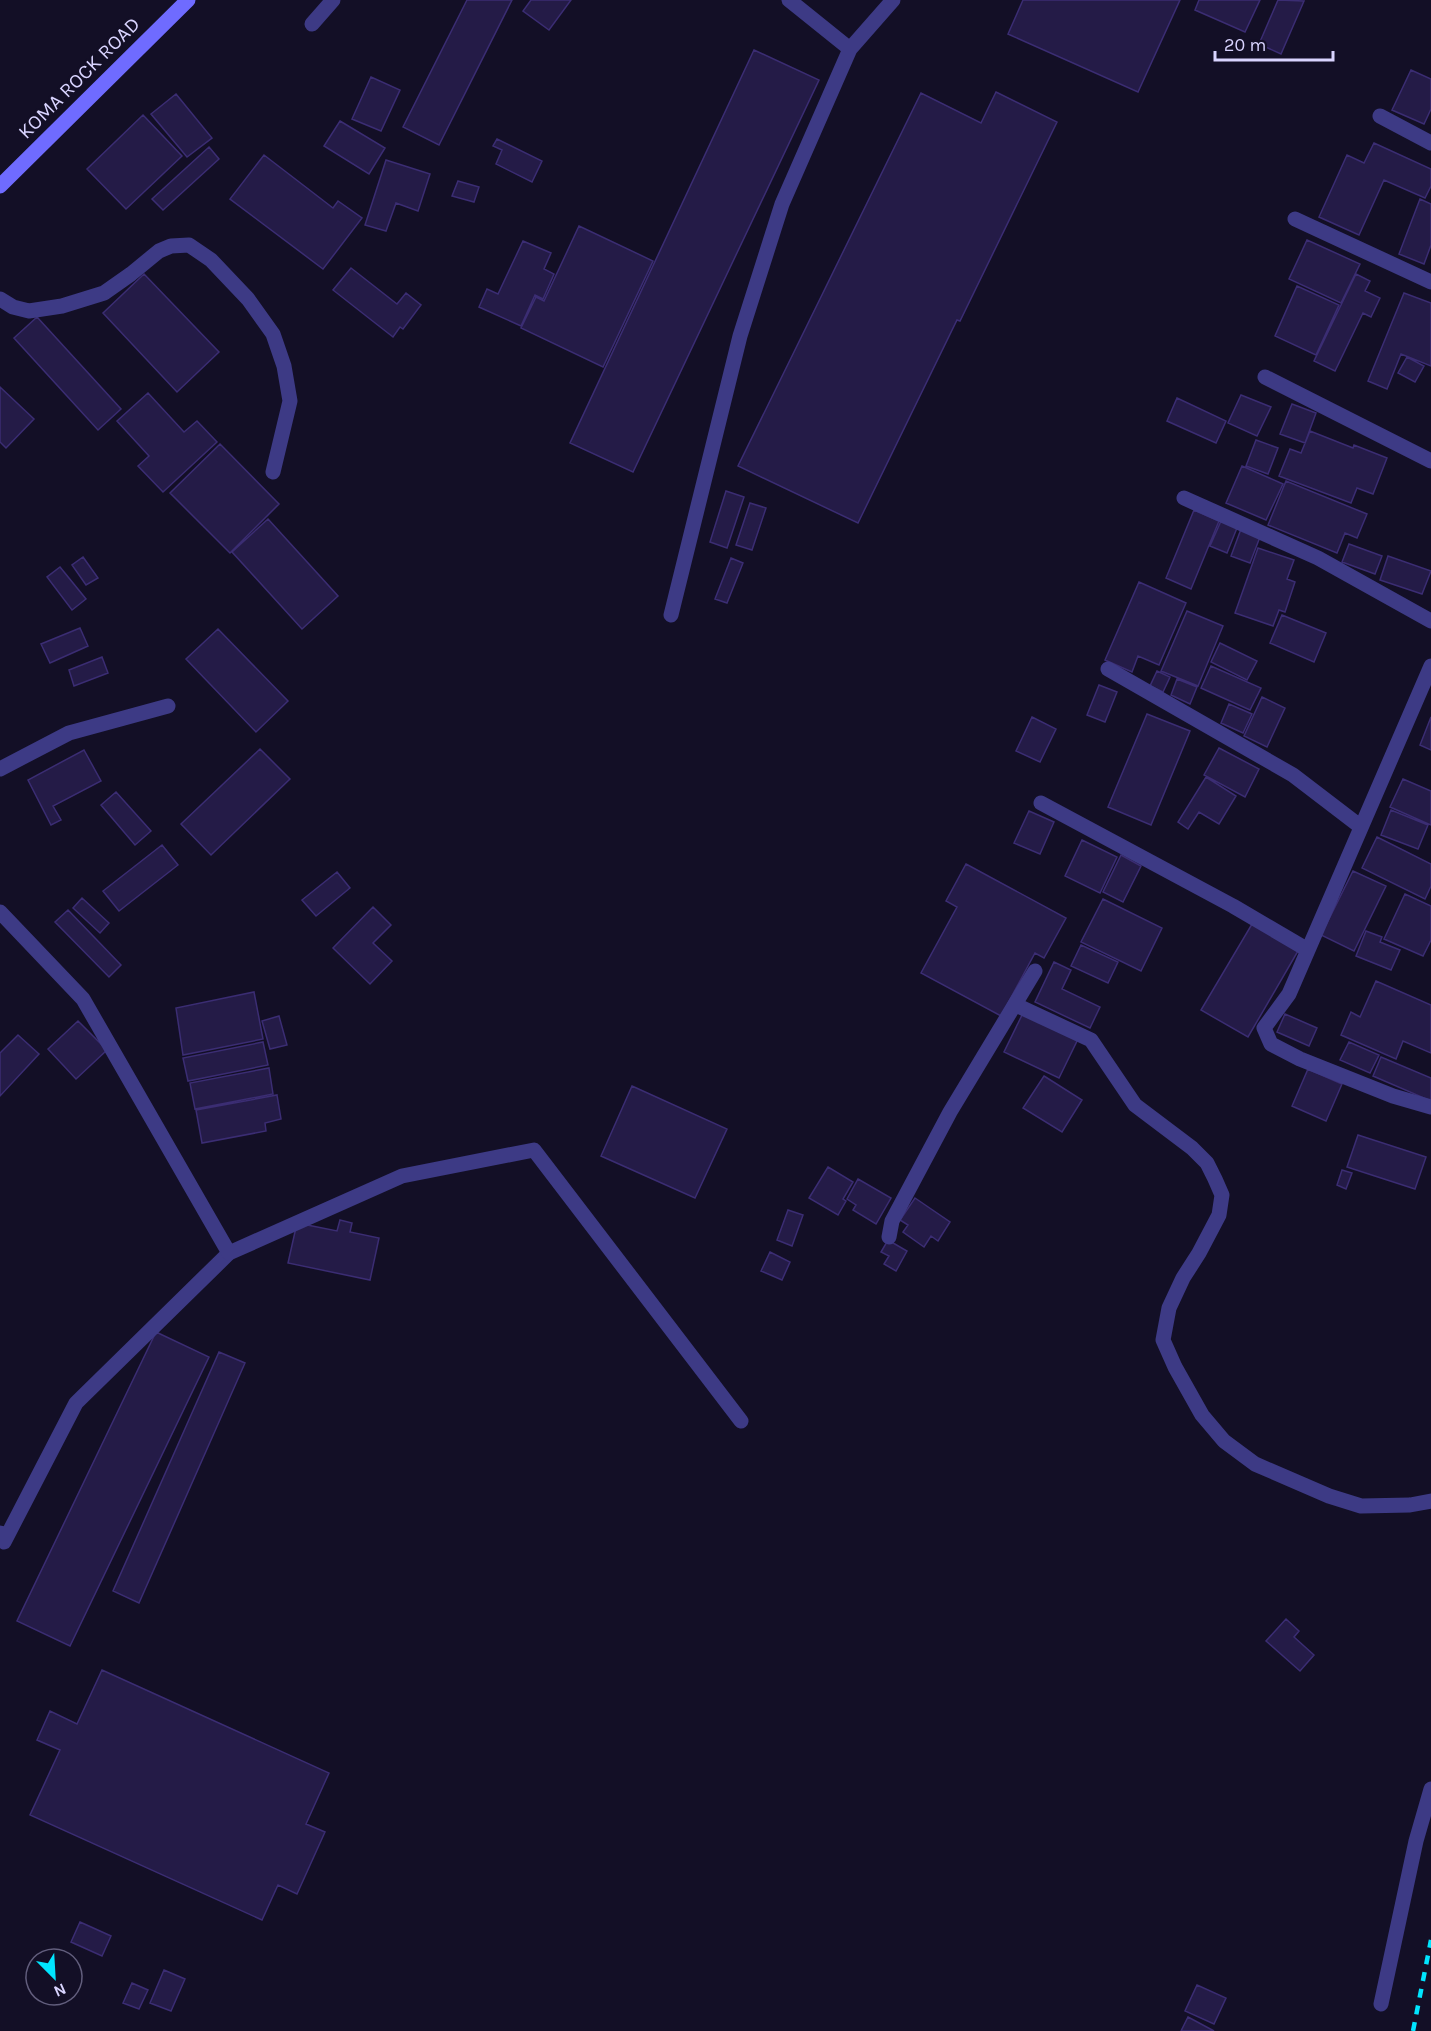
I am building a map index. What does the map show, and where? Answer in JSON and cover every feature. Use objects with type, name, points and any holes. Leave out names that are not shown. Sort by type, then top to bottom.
[{"type":"main road","name":"KOMA ROCK ROAD","points":[[0,186],[188,0]]},
{"type":"street","points":[[312,24],[333,0]]},
{"type":"street","points":[[789,0],[850,49]]},
{"type":"street","points":[[671,615],[747,314],[782,204],[850,49],[893,0]]},
{"type":"street","points":[[1380,116],[1431,143]]},
{"type":"street","points":[[1295,219],[1431,282]]},
{"type":"street","points":[[0,299],[13,307],[29,311],[62,306],[104,293],[132,274],[159,251],[171,246],[189,246],[212,260],[248,299],[273,334],[284,366],[290,401],[273,472]]},
{"type":"street","points":[[1265,377],[1431,461]]},
{"type":"street","points":[[1184,498],[1318,558],[1431,621]]},
{"type":"street","points":[[1431,666],[1289,994],[1263,1028],[1271,1044],[1300,1059],[1393,1096],[1431,1107]]},
{"type":"street","points":[[1108,669],[1293,775],[1361,827]]},
{"type":"street","points":[[0,769],[69,733],[168,706]]},
{"type":"street","points":[[1041,803],[1233,906],[1308,950]]},
{"type":"street","points":[[0,912],[83,999],[229,1253]]},
{"type":"street","points":[[889,1237],[892,1221],[950,1112],[1035,971]]},
{"type":"street","points":[[1016,1005],[1091,1040],[1135,1105],[1192,1148],[1207,1163],[1215,1179],[1222,1195],[1219,1215],[1183,1278],[1169,1308],[1163,1340],[1175,1367],[1202,1414],[1224,1441],[1255,1464],[1329,1497],[1361,1506],[1410,1505],[1431,1501]]},
{"type":"street","points":[[0,1533],[4,1542],[76,1403],[229,1253],[402,1176],[534,1150],[741,1421]]},
{"type":"street","points":[[1381,2004],[1416,1841],[1431,1789]]},
{"type":"building","points":[[467,0],[512,0],[439,145],[403,127]]},
{"type":"building","points":[[531,0],[571,0],[549,30],[523,11]]},
{"type":"building","points":[[1023,0],[1180,0],[1138,92],[1008,34]]},
{"type":"building","points":[[1199,0],[1260,0],[1245,32],[1195,10]]},
{"type":"building","points":[[1278,0],[1304,1],[1281,54],[1259,44]]},
{"type":"building","points":[[754,50],[819,80],[633,472],[570,443]]},
{"type":"building","points":[[1411,70],[1431,79],[1431,109],[1424,124],[1392,110]]},
{"type":"building","points":[[371,77],[400,90],[381,131],[352,119]]},
{"type":"building","points":[[996,92],[1057,122],[858,523],[738,466],[921,93],[981,123]]},
{"type":"building","points":[[176,94],[212,138],[187,157],[151,114]]},
{"type":"building","points":[[143,115],[182,156],[126,209],[87,169]]},
{"type":"building","points":[[340,121],[385,148],[369,174],[324,146]]},
{"type":"building","points":[[497,139],[542,161],[532,182],[496,164],[502,150],[493,146]]},
{"type":"building","points":[[1374,143],[1431,169],[1431,186],[1425,198],[1384,180],[1359,235],[1319,217],[1347,155],[1364,163]]},
{"type":"building","points":[[209,147],[219,159],[163,210],[152,199]]},
{"type":"building","points":[[264,155],[333,208],[338,201],[362,218],[323,269],[230,199]]},
{"type":"building","points":[[386,160],[430,174],[418,211],[396,203],[386,231],[365,225]]},
{"type":"building","points":[[458,181],[479,187],[474,202],[452,196]]},
{"type":"building","points":[[1420,199],[1431,204],[1431,245],[1424,264],[1399,254]]},
{"type":"building","points":[[579,226],[653,261],[603,367],[521,328],[536,297],[544,301]]},
{"type":"building","points":[[1307,240],[1360,264],[1341,303],[1289,279]]},
{"type":"building","points":[[523,241],[551,253],[544,269],[554,274],[543,299],[535,295],[521,326],[479,307],[487,289],[498,294]]},
{"type":"building","points":[[351,268],[397,304],[406,293],[421,305],[403,329],[400,327],[393,337],[333,290]]},
{"type":"building","points":[[144,274],[219,352],[177,392],[103,313]]},
{"type":"building","points":[[1356,274],[1370,281],[1365,291],[1380,298],[1371,317],[1363,313],[1335,371],[1314,361]]},
{"type":"building","points":[[1297,286],[1339,305],[1316,355],[1275,336]]},
{"type":"building","points":[[1404,293],[1431,303],[1431,366],[1401,354],[1387,389],[1368,381]]},
{"type":"building","points":[[37,317],[121,409],[98,430],[14,338]]},
{"type":"building","points":[[1407,357],[1424,366],[1415,382],[1398,373]]},
{"type":"building","points":[[0,387],[34,419],[6,448],[0,442]]},
{"type":"building","points":[[148,393],[184,432],[197,421],[217,442],[163,492],[138,466],[149,456],[117,421]]},
{"type":"building","points":[[1241,395],[1271,407],[1257,436],[1228,423]]},
{"type":"building","points":[[1177,398],[1226,421],[1216,443],[1167,421]]},
{"type":"building","points":[[1292,404],[1316,413],[1305,443],[1280,434]]},
{"type":"building","points":[[1310,431],[1353,448],[1354,445],[1387,458],[1373,494],[1357,488],[1351,503],[1279,476],[1290,449],[1301,453]]},
{"type":"building","points":[[1256,440],[1278,448],[1268,474],[1246,466]]},
{"type":"building","points":[[220,444],[279,504],[230,553],[170,493]]},
{"type":"building","points":[[1242,466],[1283,484],[1266,520],[1226,503]]},
{"type":"building","points":[[1286,481],[1367,514],[1357,538],[1345,533],[1337,553],[1268,525]]},
{"type":"building","points":[[726,491],[744,497],[727,548],[710,542]]},
{"type":"building","points":[[750,503],[766,508],[752,550],[736,545]]},
{"type":"building","points":[[1194,510],[1219,521],[1191,589],[1166,578]]},
{"type":"building","points":[[268,519],[338,596],[302,629],[232,552]]},
{"type":"building","points":[[1221,521],[1237,528],[1227,553],[1210,546]]},
{"type":"building","points":[[1241,529],[1260,537],[1250,563],[1231,556]]},
{"type":"building","points":[[1349,544],[1382,556],[1375,574],[1342,562]]},
{"type":"building","points":[[1258,548],[1294,560],[1287,579],[1295,582],[1285,612],[1279,610],[1273,626],[1235,613]]},
{"type":"building","points":[[1388,556],[1431,571],[1422,594],[1380,580]]},
{"type":"building","points":[[83,557],[98,578],[86,585],[72,565]]},
{"type":"building","points":[[731,558],[743,563],[727,603],[715,599]]},
{"type":"building","points":[[60,567],[86,599],[72,610],[47,577]]},
{"type":"building","points":[[1139,582],[1186,603],[1159,665],[1138,656],[1132,672],[1105,660]]},
{"type":"building","points":[[1187,611],[1223,626],[1198,686],[1161,671]]},
{"type":"building","points":[[1282,615],[1326,633],[1314,662],[1270,643]]},
{"type":"building","points":[[80,628],[88,646],[50,663],[41,644]]},
{"type":"building","points":[[218,629],[288,701],[256,732],[186,659]]},
{"type":"building","points":[[1220,643],[1257,661],[1247,680],[1211,662]]},
{"type":"building","points":[[102,657],[108,673],[74,686],[69,670]]},
{"type":"building","points":[[1211,666],[1261,688],[1250,710],[1201,688]]},
{"type":"building","points":[[1157,671],[1170,677],[1163,692],[1150,686]]},
{"type":"building","points":[[1177,679],[1197,687],[1190,704],[1171,695]]},
{"type":"building","points":[[1099,685],[1117,692],[1105,722],[1087,715]]},
{"type":"building","points":[[1262,697],[1285,708],[1267,747],[1244,736]]},
{"type":"building","points":[[1229,704],[1252,714],[1243,733],[1221,723]]},
{"type":"building","points":[[1147,714],[1190,731],[1151,825],[1108,807]]},
{"type":"building","points":[[1032,717],[1056,729],[1040,762],[1016,751]]},
{"type":"building","points":[[1431,717],[1431,750],[1420,745]]},
{"type":"building","points":[[1219,748],[1259,769],[1245,797],[1204,775]]},
{"type":"building","points":[[260,749],[290,779],[211,855],[181,824]]},
{"type":"building","points":[[84,750],[101,781],[53,806],[61,820],[51,825],[28,780]]},
{"type":"building","points":[[1206,777],[1236,796],[1219,824],[1199,812],[1188,829],[1178,822]]},
{"type":"building","points":[[1403,779],[1431,791],[1431,825],[1390,807]]},
{"type":"building","points":[[116,792],[151,831],[135,845],[101,805]]},
{"type":"building","points":[[1391,810],[1428,825],[1418,849],[1381,835]]},
{"type":"building","points":[[1029,811],[1054,822],[1040,854],[1014,843]]},
{"type":"building","points":[[1377,837],[1431,864],[1431,886],[1425,899],[1362,868]]},
{"type":"building","points":[[1082,840],[1117,857],[1100,893],[1065,876]]},
{"type":"building","points":[[162,845],[178,865],[119,911],[103,891]]},
{"type":"building","points":[[1121,855],[1141,866],[1123,902],[1103,892]]},
{"type":"building","points":[[966,864],[1066,918],[1044,958],[1035,953],[1001,1016],[921,973],[957,907],[946,901]]},
{"type":"building","points":[[1353,871],[1386,886],[1354,951],[1321,935]]},
{"type":"building","points":[[337,872],[350,888],[316,916],[302,900]]},
{"type":"building","points":[[1405,894],[1431,906],[1431,940],[1423,956],[1384,939]]},
{"type":"building","points":[[82,898],[109,923],[100,933],[73,908]]},
{"type":"building","points":[[1103,899],[1162,928],[1141,971],[1081,942]]},
{"type":"building","points":[[373,907],[391,925],[373,943],[392,961],[370,984],[333,948]]},
{"type":"building","points":[[68,910],[121,965],[109,977],[55,922]]},
{"type":"building","points":[[1252,924],[1298,951],[1248,1037],[1201,1010]]},
{"type":"building","points":[[1366,931],[1382,937],[1380,942],[1400,950],[1391,970],[1356,956]]},
{"type":"building","points":[[1081,945],[1118,962],[1108,983],[1071,966]]},
{"type":"building","points":[[1054,962],[1071,970],[1062,989],[1100,1007],[1090,1028],[1035,1002]]},
{"type":"building","points":[[1376,981],[1431,1005],[1431,1053],[1403,1041],[1396,1059],[1341,1035],[1351,1012],[1360,1017]]},
{"type":"building","points":[[254,992],[263,1039],[183,1055],[176,1008]]},
{"type":"building","points":[[1023,1013],[1078,1039],[1059,1078],[1004,1052]]},
{"type":"building","points":[[1285,1014],[1317,1028],[1309,1046],[1277,1032]]},
{"type":"building","points":[[279,1016],[287,1045],[270,1049],[262,1021]]},
{"type":"building","points":[[78,1021],[107,1050],[76,1079],[48,1049]]},
{"type":"building","points":[[18,1035],[39,1054],[0,1096],[0,1053]]},
{"type":"building","points":[[263,1042],[268,1065],[188,1081],[183,1058]]},
{"type":"building","points":[[1349,1042],[1379,1055],[1370,1073],[1340,1060]]},
{"type":"building","points":[[1381,1057],[1431,1078],[1431,1101],[1373,1076]]},
{"type":"building","points":[[269,1068],[273,1094],[195,1109],[190,1083]]},
{"type":"building","points":[[1308,1069],[1342,1084],[1326,1121],[1292,1106]]},
{"type":"building","points":[[1044,1076],[1082,1100],[1062,1132],[1023,1108]]},
{"type":"building","points":[[632,1086],[727,1129],[695,1198],[601,1156]]},
{"type":"building","points":[[277,1095],[281,1119],[265,1123],[266,1131],[202,1143],[196,1110]]},
{"type":"building","points":[[1358,1135],[1426,1157],[1415,1189],[1347,1167]]},
{"type":"building","points":[[828,1167],[853,1182],[843,1199],[846,1201],[838,1215],[809,1198]]},
{"type":"building","points":[[1342,1170],[1352,1173],[1346,1189],[1337,1185]]},
{"type":"building","points":[[858,1179],[891,1198],[876,1224],[853,1210],[856,1205],[847,1199]]},
{"type":"building","points":[[915,1198],[950,1222],[938,1241],[931,1236],[924,1247],[903,1232],[908,1225],[900,1220]]},
{"type":"building","points":[[788,1210],[803,1215],[792,1246],[777,1240]]},
{"type":"building","points":[[340,1220],[352,1223],[350,1232],[379,1238],[370,1280],[288,1263],[297,1223],[337,1231]]},
{"type":"building","points":[[888,1240],[907,1251],[896,1271],[884,1264],[889,1256],[881,1252]]},
{"type":"building","points":[[770,1252],[790,1262],[782,1280],[761,1271]]},
{"type":"building","points":[[156,1332],[209,1357],[70,1646],[17,1621]]},
{"type":"building","points":[[219,1352],[245,1363],[139,1603],[113,1591]]},
{"type":"building","points":[[1286,1619],[1299,1631],[1294,1637],[1314,1655],[1300,1671],[1266,1641]]},
{"type":"building","points":[[102,1670],[329,1773],[306,1824],[325,1832],[297,1894],[278,1885],[262,1920],[30,1815],[60,1750],[37,1740],[50,1711],[77,1724]]},
{"type":"building","points":[[80,1922],[111,1936],[102,1956],[71,1942]]},
{"type":"building","points":[[164,1970],[185,1979],[171,2011],[150,2003]]},
{"type":"building","points":[[132,1983],[148,1990],[139,2009],[123,2003]]},
{"type":"building","points":[[1197,1985],[1226,1998],[1214,2024],[1185,2011]]},
{"type":"building","points":[[1188,2017],[1214,2031],[1181,2031]]},
{"type":"railway","points":[[1413,2031],[1431,1940]]}]
